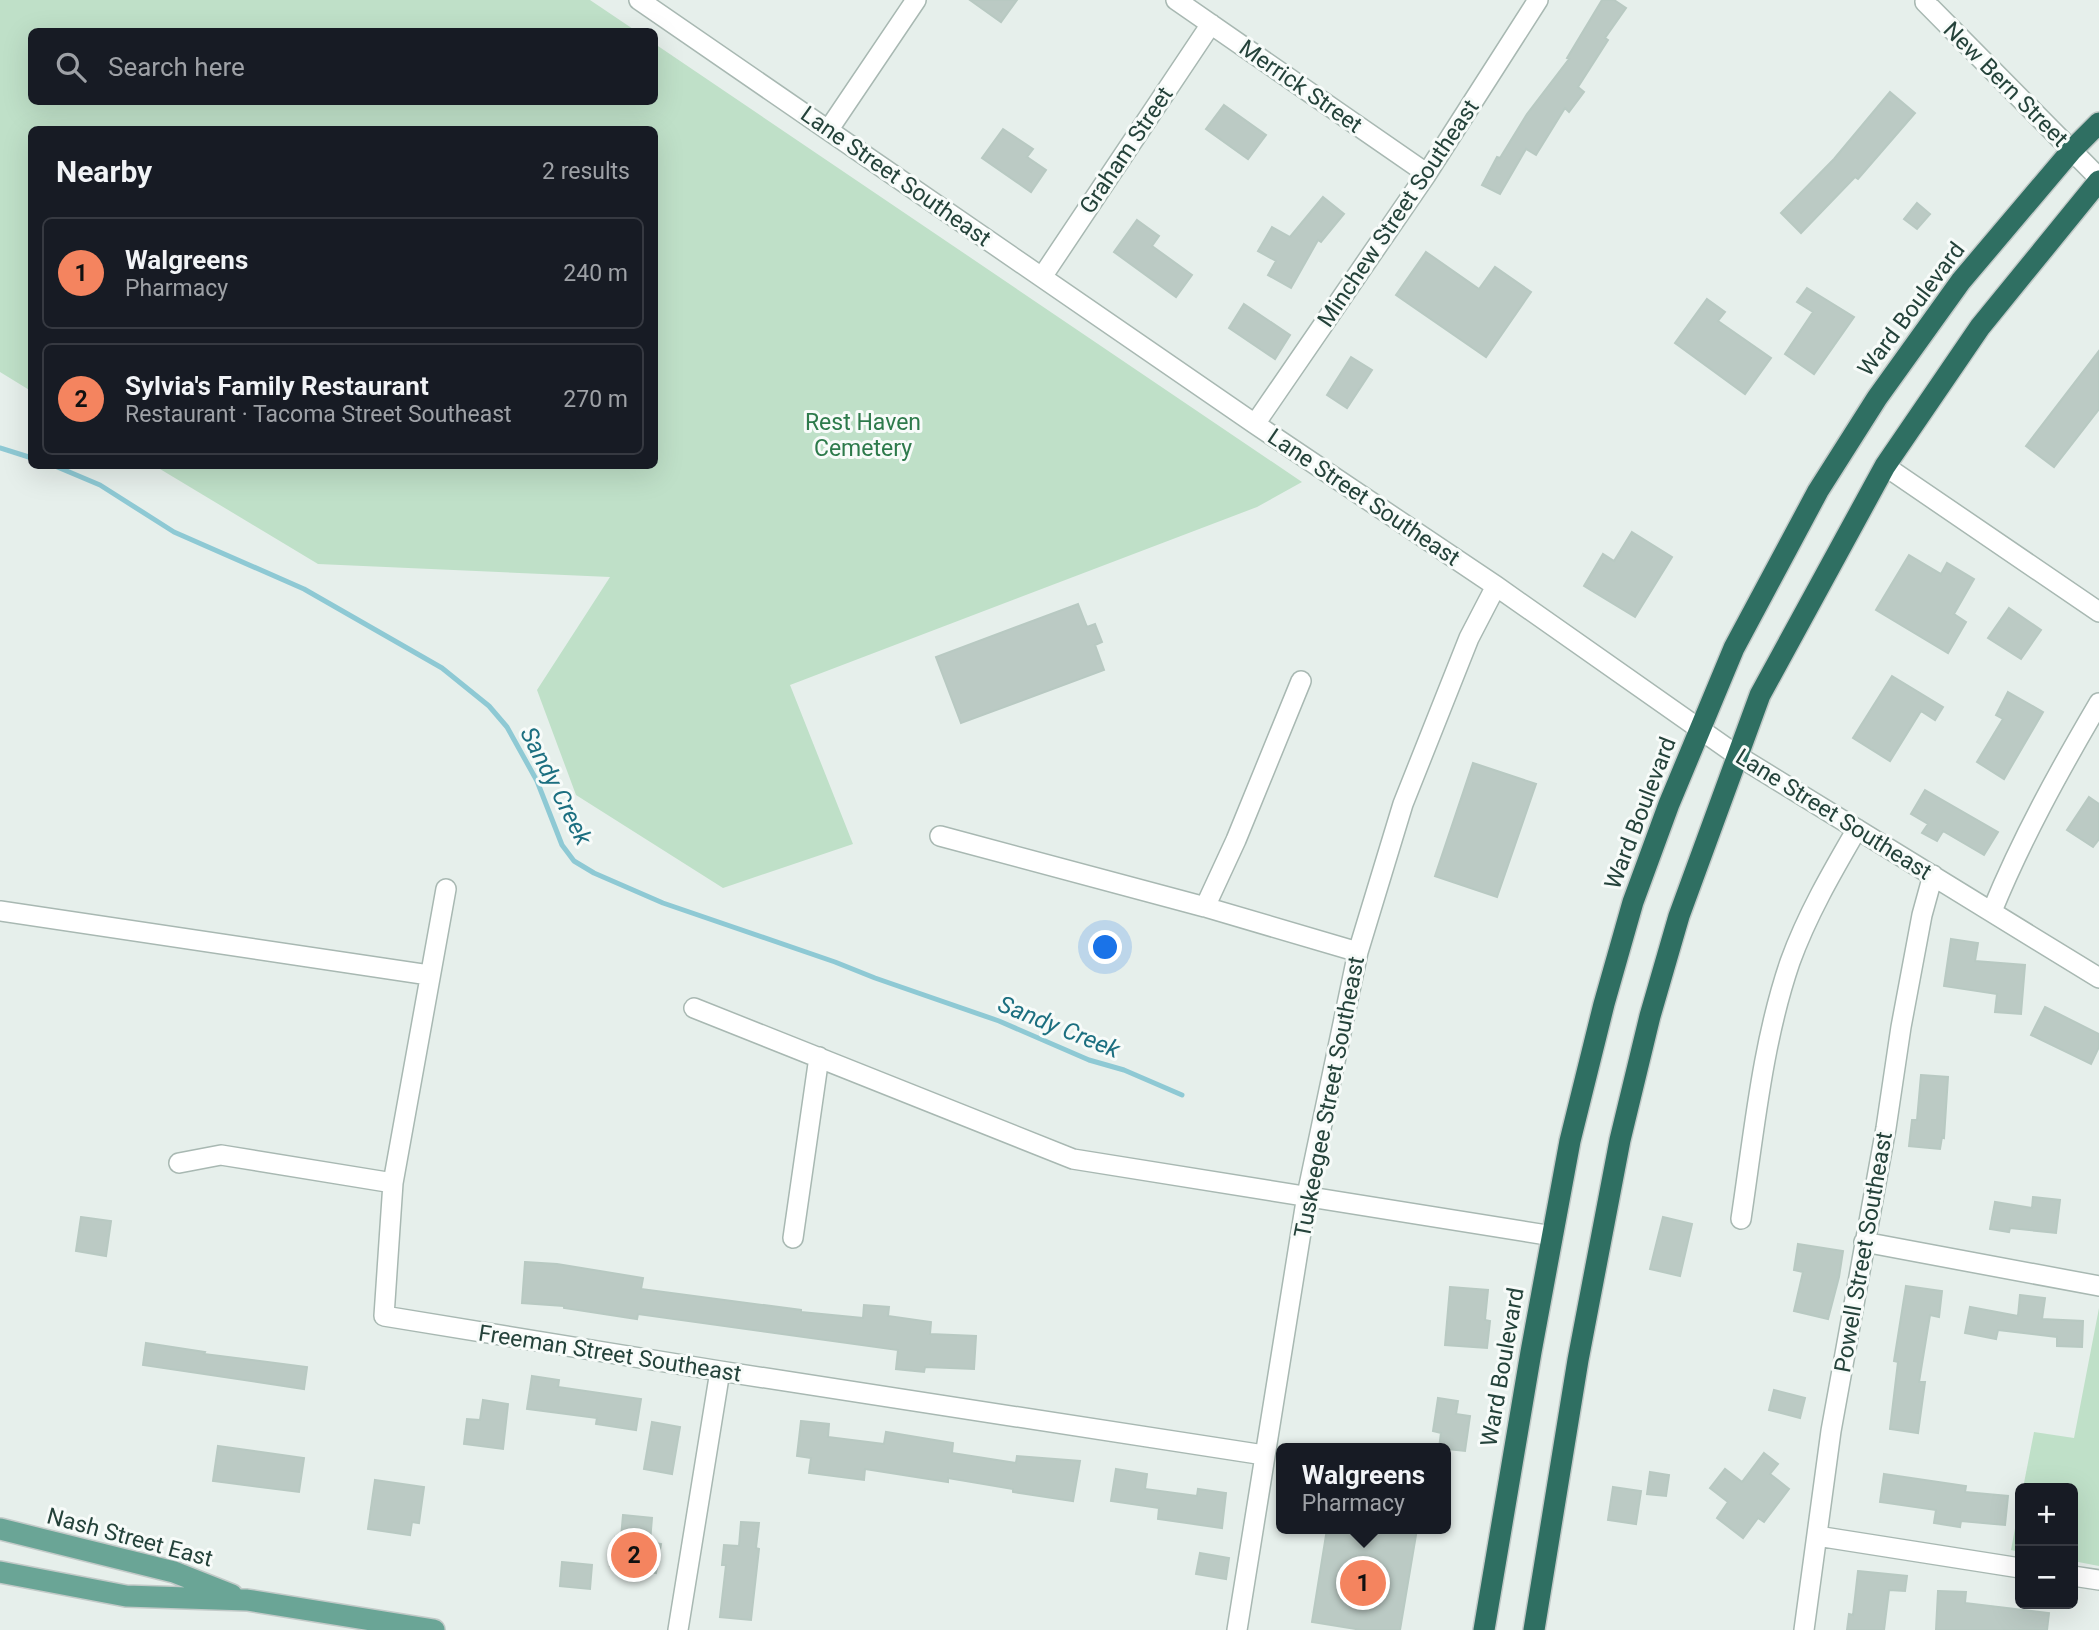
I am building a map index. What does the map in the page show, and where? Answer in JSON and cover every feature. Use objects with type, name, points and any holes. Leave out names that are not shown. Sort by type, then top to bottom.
[{"type":"highway","name":"Ward Boulevard","points":[[1534,1630],[1578,1360],[1620,1140],[1650,1016],[1679,916],[1760,695],[1885,466],[2089,169],[2099,123]]},
{"type":"highway","name":"Ward Boulevard","points":[[1484,1630],[1526,1379],[1570,1141],[1627,924],[1669,804],[1740,636],[1818,491],[1877,398],[1961,281],[2089,169]]},
{"type":"main road","name":"Nash Street East","points":[[0,1529],[174,1572],[247,1600]]},
{"type":"main road","name":"Nash Street East","points":[[0,1572],[126,1596],[247,1600]]},
{"type":"main road","points":[[247,1600],[434,1630]]},
{"type":"street","name":"Lane Street Southeast","points":[[639,0],[1255,424],[1496,586],[1738,756],[2099,978]]},
{"type":"street","points":[[829,129],[916,0]]},
{"type":"street","name":"Merrick Street","points":[[1176,0],[1426,173]]},
{"type":"street","name":"Minchew Street Southeast","points":[[1255,424],[1426,173],[1538,0]]},
{"type":"street","name":"New Bern Street","points":[[1926,1],[2089,169]]},
{"type":"street","name":"Graham Street","points":[[1042,277],[1211,24]]},
{"type":"street","points":[[1885,466],[2099,612]]},
{"type":"street","name":"Tuskeegee Street Southeast","points":[[1237,1630],[1307,1195],[1358,952],[1403,804],[1469,638],[1496,586]]},
{"type":"street","points":[[1205,907],[1236,840],[1301,681]]},
{"type":"street","points":[[1992,911],[2015,856],[2050,786],[2099,704]]},
{"type":"street","points":[[1741,1219],[1772,1023],[1790,961],[1816,900],[1857,829]]},
{"type":"street","points":[[940,836],[1205,907],[1358,952]]},
{"type":"street","name":"Powell Street Southeast","points":[[1804,1630],[1831,1430],[1886,1128],[1901,1027],[1917,940],[1933,875]]},
{"type":"street","name":"Freeman Street Southeast","points":[[446,889],[393,1183],[384,1316],[1264,1455]]},
{"type":"street","points":[[0,911],[429,975]]},
{"type":"street","points":[[694,1008],[1073,1159],[1553,1236]]},
{"type":"street","points":[[793,1238],[819,1057]]},
{"type":"street","points":[[179,1163],[221,1155],[393,1183]]},
{"type":"street","points":[[1864,1242],[2099,1286]]},
{"type":"street","points":[[678,1630],[720,1371]]},
{"type":"street","points":[[1817,1536],[2015,1567]]},
{"type":"street","points":[[2078,1577],[2099,1580]]},
{"type":"green space","name":"Rest Haven Cemetery","points":[[0,0],[590,0],[632,28],[28,28],[28,105],[658,105],[658,46],[1302,482],[1257,507],[790,685],[853,844],[723,888],[576,795],[537,690],[610,577],[318,564],[160,469],[658,469],[658,126],[28,126],[28,389],[0,372]]},
{"type":"green space","points":[[2099,1308],[2099,1566],[2078,1562],[2078,1483],[2024,1483],[2034,1432],[2074,1438]]},
{"type":"green space","points":[[2015,1528],[2015,1551],[2011,1550]]},
{"type":"building","points":[[970,0],[1017,0],[1001,22]]},
{"type":"building","points":[[1602,0],[1614,0],[1626,8],[1605,38],[1608,40],[1578,87],[1584,92],[1569,112],[1565,108],[1536,155],[1526,149],[1500,194],[1482,185],[1497,157],[1500,158],[1527,114],[1569,59],[1567,58]]},
{"type":"building","points":[[1890,92],[1915,113],[1858,179],[1855,177],[1801,233],[1781,213],[1834,159]]},
{"type":"building","points":[[1224,105],[1266,135],[1248,159],[1206,129]]},
{"type":"building","points":[[1003,129],[1033,149],[1027,157],[1046,170],[1031,192],[982,158]]},
{"type":"building","points":[[1323,197],[1344,214],[1321,242],[1318,240],[1291,288],[1268,275],[1276,261],[1258,251],[1272,227],[1290,237]]},
{"type":"building","points":[[1917,203],[1930,214],[1917,229],[1904,219]]},
{"type":"building","points":[[1137,220],[1159,236],[1152,246],[1192,275],[1176,297],[1114,252]]},
{"type":"building","points":[[1426,252],[1479,289],[1495,267],[1531,292],[1486,357],[1396,295]]},
{"type":"building","points":[[1807,288],[1854,317],[1814,374],[1785,354],[1813,312],[1797,302]]},
{"type":"building","points":[[1707,299],[1725,312],[1718,321],[1771,358],[1745,394],[1675,343]]},
{"type":"building","points":[[1244,304],[1290,335],[1275,359],[1229,328]]},
{"type":"building","points":[[2099,351],[2099,409],[2054,467],[2026,446]]},
{"type":"building","points":[[1351,357],[1372,370],[1347,408],[1327,395]]},
{"type":"building","points":[[1632,532],[1672,557],[1635,617],[1584,586],[1603,554],[1614,561]]},
{"type":"building","points":[[1909,555],[1941,574],[1947,563],[1974,579],[1954,614],[1966,622],[1948,653],[1876,610]]},
{"type":"building","points":[[1078,604],[1087,627],[1095,624],[1102,642],[1095,645],[1104,670],[961,723],[936,657]]},
{"type":"building","points":[[2009,608],[2041,630],[2021,659],[1988,638]]},
{"type":"building","points":[[1892,676],[1943,707],[1935,720],[1921,711],[1890,761],[1853,738]]},
{"type":"building","points":[[2008,692],[2043,712],[2004,779],[1977,762],[2003,719],[1996,715]]},
{"type":"building","points":[[1473,763],[1536,784],[1497,897],[1435,876]]},
{"type":"building","points":[[1925,790],[1998,832],[1984,855],[1943,831],[1937,841],[1922,833],[1928,824],[1911,814]]},
{"type":"building","points":[[2089,797],[2099,804],[2099,839],[2093,847],[2067,830]]},
{"type":"building","points":[[1951,939],[1978,943],[1975,961],[2025,965],[2021,1014],[1995,1012],[1997,994],[1944,986]]},
{"type":"building","points":[[2045,1007],[2099,1034],[2099,1047],[2091,1064],[2031,1035]]},
{"type":"building","points":[[1921,1075],[1948,1077],[1944,1138],[1942,1137],[1940,1149],[1909,1146],[1912,1120],[1917,1120]]},
{"type":"building","points":[[2033,1197],[2060,1200],[2056,1233],[2010,1228],[2009,1232],[1990,1229],[1995,1202],[2032,1208]]},
{"type":"building","points":[[81,1217],[111,1221],[106,1256],[76,1251]]},
{"type":"building","points":[[1663,1217],[1692,1224],[1680,1276],[1650,1269]]},
{"type":"building","points":[[1798,1244],[1843,1251],[1828,1319],[1794,1311],[1803,1272],[1794,1270]]},
{"type":"building","points":[[525,1262],[557,1264],[643,1278],[641,1289],[801,1312],[863,1318],[864,1305],[889,1307],[888,1316],[931,1322],[930,1334],[976,1336],[974,1369],[925,1367],[924,1372],[896,1369],[898,1350],[638,1314],[637,1319],[564,1306],[522,1303]]},
{"type":"building","points":[[1906,1286],[1942,1291],[1939,1317],[1930,1315],[1919,1382],[1925,1382],[1918,1433],[1890,1429],[1898,1362],[1894,1361]]},
{"type":"building","points":[[1450,1287],[1488,1290],[1485,1320],[1490,1321],[1487,1348],[1445,1345]]},
{"type":"building","points":[[2020,1295],[2045,1298],[2042,1319],[2083,1321],[2082,1347],[2057,1346],[2057,1337],[1998,1330],[1996,1339],[1965,1333],[1970,1307],[2018,1316]]},
{"type":"building","points":[[146,1343],[205,1352],[204,1354],[307,1367],[304,1389],[143,1365]]},
{"type":"building","points":[[532,1376],[559,1380],[558,1387],[641,1399],[636,1430],[596,1424],[597,1418],[527,1409]]},
{"type":"building","points":[[1774,1390],[1805,1398],[1800,1418],[1769,1410]]},
{"type":"building","points":[[1438,1398],[1458,1401],[1456,1414],[1470,1416],[1465,1451],[1451,1449],[1451,1443],[1440,1443],[1441,1433],[1433,1431]]},
{"type":"building","points":[[483,1400],[508,1404],[503,1449],[464,1444],[467,1419],[480,1420]]},
{"type":"building","points":[[801,1421],[829,1424],[828,1437],[884,1444],[886,1432],[953,1443],[952,1453],[1016,1463],[1017,1456],[1080,1461],[1073,1501],[948,1478],[948,1482],[865,1469],[864,1480],[809,1473],[811,1458],[797,1456]]},
{"type":"building","points":[[652,1422],[680,1427],[672,1474],[644,1469]]},
{"type":"building","points":[[218,1446],[304,1458],[299,1492],[213,1481]]},
{"type":"building","points":[[1764,1453],[1778,1464],[1770,1474],[1789,1489],[1764,1522],[1758,1518],[1743,1538],[1717,1518],[1728,1502],[1710,1488],[1725,1469],[1742,1482]]},
{"type":"building","points":[[1116,1469],[1147,1474],[1145,1489],[1197,1496],[1198,1489],[1226,1493],[1222,1528],[1158,1519],[1159,1508],[1111,1501]]},
{"type":"building","points":[[1650,1472],[1669,1475],[1666,1496],[1647,1494]]},
{"type":"building","points":[[1884,1474],[1966,1486],[1965,1492],[2008,1496],[2005,1525],[1961,1521],[1960,1527],[1934,1523],[1936,1510],[1880,1502]]},
{"type":"building","points":[[375,1480],[424,1487],[419,1523],[412,1522],[410,1535],[368,1529]]},
{"type":"building","points":[[1613,1487],[1641,1491],[1636,1524],[1608,1520]]},
{"type":"building","points":[[623,1515],[652,1518],[650,1542],[661,1544],[656,1573],[610,1566],[615,1537],[621,1538]]},
{"type":"building","points":[[741,1522],[759,1523],[756,1548],[759,1549],[751,1620],[720,1617],[726,1565],[722,1565],[724,1545],[739,1546]]},
{"type":"building","points":[[1326,1534],[1416,1534],[1400,1630],[1362,1630],[1312,1622]]},
{"type":"building","points":[[1200,1553],[1229,1558],[1226,1579],[1196,1574]]},
{"type":"building","points":[[562,1562],[592,1565],[590,1589],[560,1586]]},
{"type":"building","points":[[1858,1571],[1907,1576],[1905,1591],[1889,1590],[1884,1630],[1847,1630],[1849,1614],[1853,1615]]},
{"type":"building","points":[[1938,1591],[1966,1592],[1965,1603],[2049,1613],[2047,1630],[1936,1630]]},
{"type":"waterway","name":"Sandy Creek","points":[[0,448],[28,457]]},
{"type":"waterway","name":"Sandy Creek","points":[[62,469],[100,485],[174,532],[304,589],[442,668],[489,706],[507,727],[537,781],[562,845],[574,861],[594,873],[663,903],[999,1021],[1089,1060],[1124,1070],[1182,1095]]},
{"type":"place","name":"Sylvia's Family Restaurant","points":[[634,1555]]},
{"type":"place","name":"Walgreens","points":[[1363,1583]]}]
